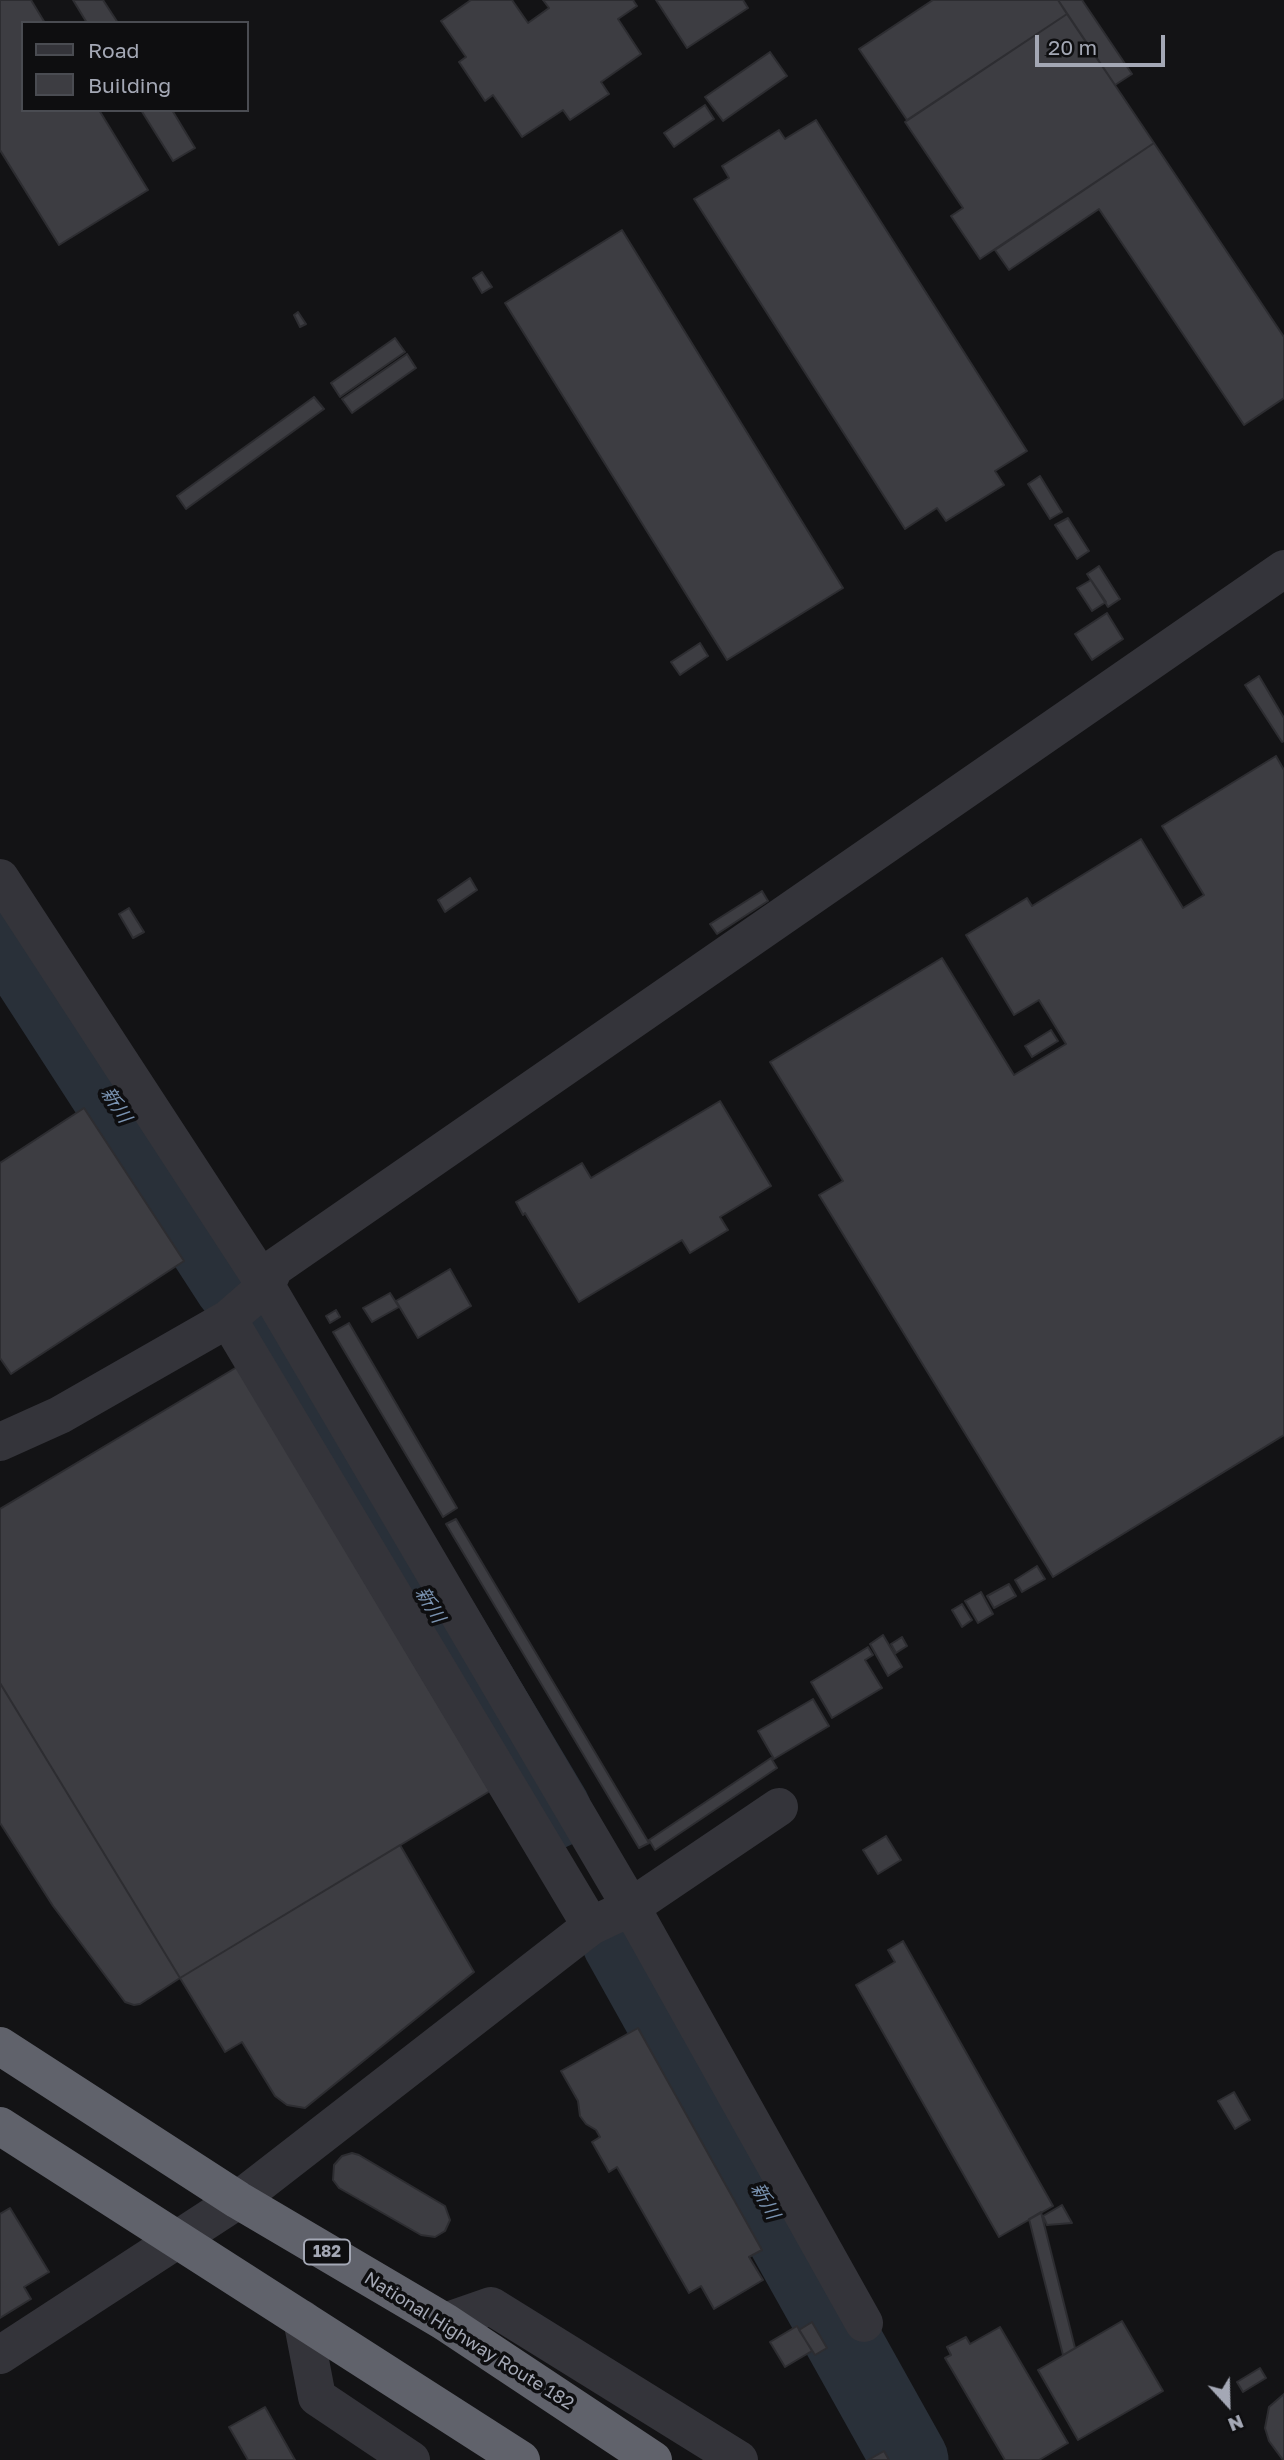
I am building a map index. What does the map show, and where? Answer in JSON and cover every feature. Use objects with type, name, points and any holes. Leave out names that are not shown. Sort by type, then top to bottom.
[{"type":"highway","name":"National Highway Route 182","points":[[0,2046],[238,2200],[445,2322],[653,2460]]},
{"type":"highway","points":[[0,2126],[521,2460]]},
{"type":"street","points":[[0,1441],[61,1415],[229,1319],[266,1286],[274,1268],[1284,569]]},
{"type":"street","points":[[0,878],[266,1286],[631,1907],[864,2323]]},
{"type":"street","points":[[229,1319],[591,1926]]},
{"type":"street","points":[[0,2355],[238,2200],[591,1926],[631,1907],[779,1807]]},
{"type":"street","points":[[445,2322],[491,2306],[739,2460]]},
{"type":"street","points":[[302,2319],[317,2397],[411,2460]]},
{"type":"building","points":[[0,0],[31,0],[44,21],[21,21],[21,112],[100,112],[148,190],[59,245],[0,150]]},
{"type":"building","points":[[73,0],[103,0],[117,21],[86,21]]},
{"type":"building","points":[[471,0],[512,0],[528,23],[549,8],[543,0],[633,0],[637,6],[618,19],[641,54],[601,82],[609,94],[570,120],[563,110],[522,137],[493,95],[485,101],[459,62],[466,57],[441,21]]},
{"type":"building","points":[[656,0],[743,0],[748,8],[687,48]]},
{"type":"building","points":[[933,0],[1058,0],[1067,14],[907,120],[859,49]]},
{"type":"building","points":[[1058,0],[1082,0],[1132,74],[1115,85]]},
{"type":"building","points":[[1067,14],[1154,143],[980,259],[951,216],[963,208],[905,122]]},
{"type":"building","points":[[770,52],[787,76],[723,121],[705,97]]},
{"type":"building","points":[[705,105],[714,119],[674,147],[664,133]]},
{"type":"building","points":[[142,112],[173,112],[195,148],[173,161]]},
{"type":"building","points":[[816,120],[1027,451],[995,471],[1004,485],[946,521],[937,508],[905,529],[694,199],[729,178],[722,166],[779,130],[785,139]]},
{"type":"building","points":[[1154,143],[1284,337],[1284,398],[1244,425],[1099,209],[1009,270],[995,250]]},
{"type":"building","points":[[622,230],[843,588],[727,660],[505,303]]},
{"type":"building","points":[[482,272],[492,287],[482,293],[473,278]]},
{"type":"building","points":[[298,312],[306,324],[300,327],[294,315]]},
{"type":"building","points":[[395,338],[405,352],[340,397],[331,383]]},
{"type":"building","points":[[407,354],[416,368],[352,413],[342,399]]},
{"type":"building","points":[[314,397],[324,409],[186,509],[177,496]]},
{"type":"building","points":[[1040,476],[1062,512],[1050,519],[1028,484]]},
{"type":"building","points":[[1068,518],[1089,551],[1077,559],[1055,525]]},
{"type":"building","points":[[1099,566],[1120,599],[1108,607],[1087,574]]},
{"type":"building","points":[[1091,580],[1106,602],[1092,611],[1077,588]]},
{"type":"building","points":[[1107,613],[1123,639],[1092,660],[1075,634]]},
{"type":"building","points":[[700,643],[708,656],[680,675],[671,662]]},
{"type":"building","points":[[1259,676],[1284,718],[1282,742],[1245,685]]},
{"type":"building","points":[[1276,756],[1284,770],[1284,1435],[1053,1577],[819,1195],[843,1181],[770,1062],[942,958],[1014,1075],[1066,1044],[1039,1000],[1014,1015],[966,935],[1027,898],[1032,906],[1141,839],[1183,908],[1204,895],[1162,826]]},
{"type":"building","points":[[470,878],[477,890],[445,912],[438,900]]},
{"type":"building","points":[[762,891],[768,901],[717,934],[710,924]]},
{"type":"building","points":[[129,908],[144,932],[133,938],[119,914]]},
{"type":"building","points":[[1051,1030],[1058,1041],[1032,1057],[1025,1046]]},
{"type":"building","points":[[720,1101],[771,1186],[720,1217],[728,1230],[690,1253],[682,1240],[579,1302],[516,1202],[582,1163],[591,1178]]},
{"type":"building","points":[[84,1108],[184,1261],[11,1374],[0,1358],[0,1163]]},
{"type":"building","points":[[450,1269],[471,1306],[418,1338],[396,1301]]},
{"type":"building","points":[[390,1293],[399,1307],[372,1322],[363,1308]]},
{"type":"building","points":[[336,1310],[340,1317],[330,1323],[326,1316]]},
{"type":"building","points":[[349,1323],[457,1508],[443,1517],[333,1332]]},
{"type":"building","points":[[237,1367],[490,1791],[180,1978],[0,1683],[0,1509]]},
{"type":"building","points":[[456,1519],[649,1843],[639,1848],[446,1524]]},
{"type":"building","points":[[1037,1566],[1045,1579],[1022,1592],[1015,1580]]},
{"type":"building","points":[[1009,1584],[1016,1596],[994,1608],[987,1596]]},
{"type":"building","points":[[981,1592],[993,1614],[978,1623],[965,1601]]},
{"type":"building","points":[[962,1604],[972,1620],[962,1627],[952,1610]]},
{"type":"building","points":[[883,1635],[902,1667],[888,1676],[870,1644]]},
{"type":"building","points":[[902,1637],[907,1646],[896,1653],[891,1644]]},
{"type":"building","points":[[868,1647],[873,1655],[865,1660],[882,1688],[832,1718],[811,1682]]},
{"type":"building","points":[[0,1683],[180,1978],[140,2004],[125,2002],[53,1906],[0,1823]]},
{"type":"building","points":[[813,1699],[829,1726],[774,1759],[758,1731]]},
{"type":"building","points":[[771,1758],[777,1768],[655,1850],[649,1840]]},
{"type":"building","points":[[886,1836],[901,1860],[878,1874],[863,1850]]},
{"type":"building","points":[[400,1845],[474,1972],[305,2108],[287,2105],[275,2096],[242,2042],[225,2052],[180,1978]]},
{"type":"building","points":[[903,1941],[1053,2206],[999,2237],[856,1985],[895,1962],[888,1950]]},
{"type":"building","points":[[638,2028],[762,2250],[749,2257],[763,2280],[714,2309],[701,2286],[689,2293],[617,2167],[609,2172],[592,2142],[600,2137],[580,2116],[578,2101],[561,2071]]},
{"type":"building","points":[[1234,2092],[1250,2120],[1235,2129],[1218,2101]]},
{"type":"building","points":[[352,2153],[445,2206],[450,2220],[445,2231],[435,2237],[421,2235],[339,2188],[333,2180],[334,2165],[342,2156]]},
{"type":"building","points":[[1062,2205],[1072,2223],[1047,2225],[1043,2216]]},
{"type":"building","points":[[10,2208],[49,2272],[24,2287],[31,2299],[0,2318],[0,2214]]},
{"type":"building","points":[[1041,2212],[1075,2348],[1063,2355],[1029,2219]]},
{"type":"building","points":[[1122,2321],[1163,2391],[1078,2440],[1038,2370]]},
{"type":"building","points":[[812,2322],[827,2348],[815,2355],[799,2330]]},
{"type":"building","points":[[797,2326],[812,2351],[785,2367],[770,2342]]},
{"type":"building","points":[[1000,2327],[1068,2443],[1039,2460],[1005,2460],[945,2358],[951,2355],[947,2347],[966,2337],[970,2344]]},
{"type":"building","points":[[1260,2368],[1266,2378],[1243,2392],[1237,2382]]},
{"type":"building","points":[[1284,2394],[1283,2460],[1269,2441],[1265,2428],[1269,2407]]},
{"type":"building","points":[[265,2407],[295,2460],[248,2460],[229,2427]]},
{"type":"building","points":[[884,2451],[889,2460],[868,2460]]},
{"type":"waterway","name":"新川","points":[[0,925],[233,1285]]},
{"type":"waterway","name":"新川","points":[[256,1322],[304,1393],[553,1811]]},
{"type":"waterway","name":"新川","points":[[620,1941],[910,2460]]}]
